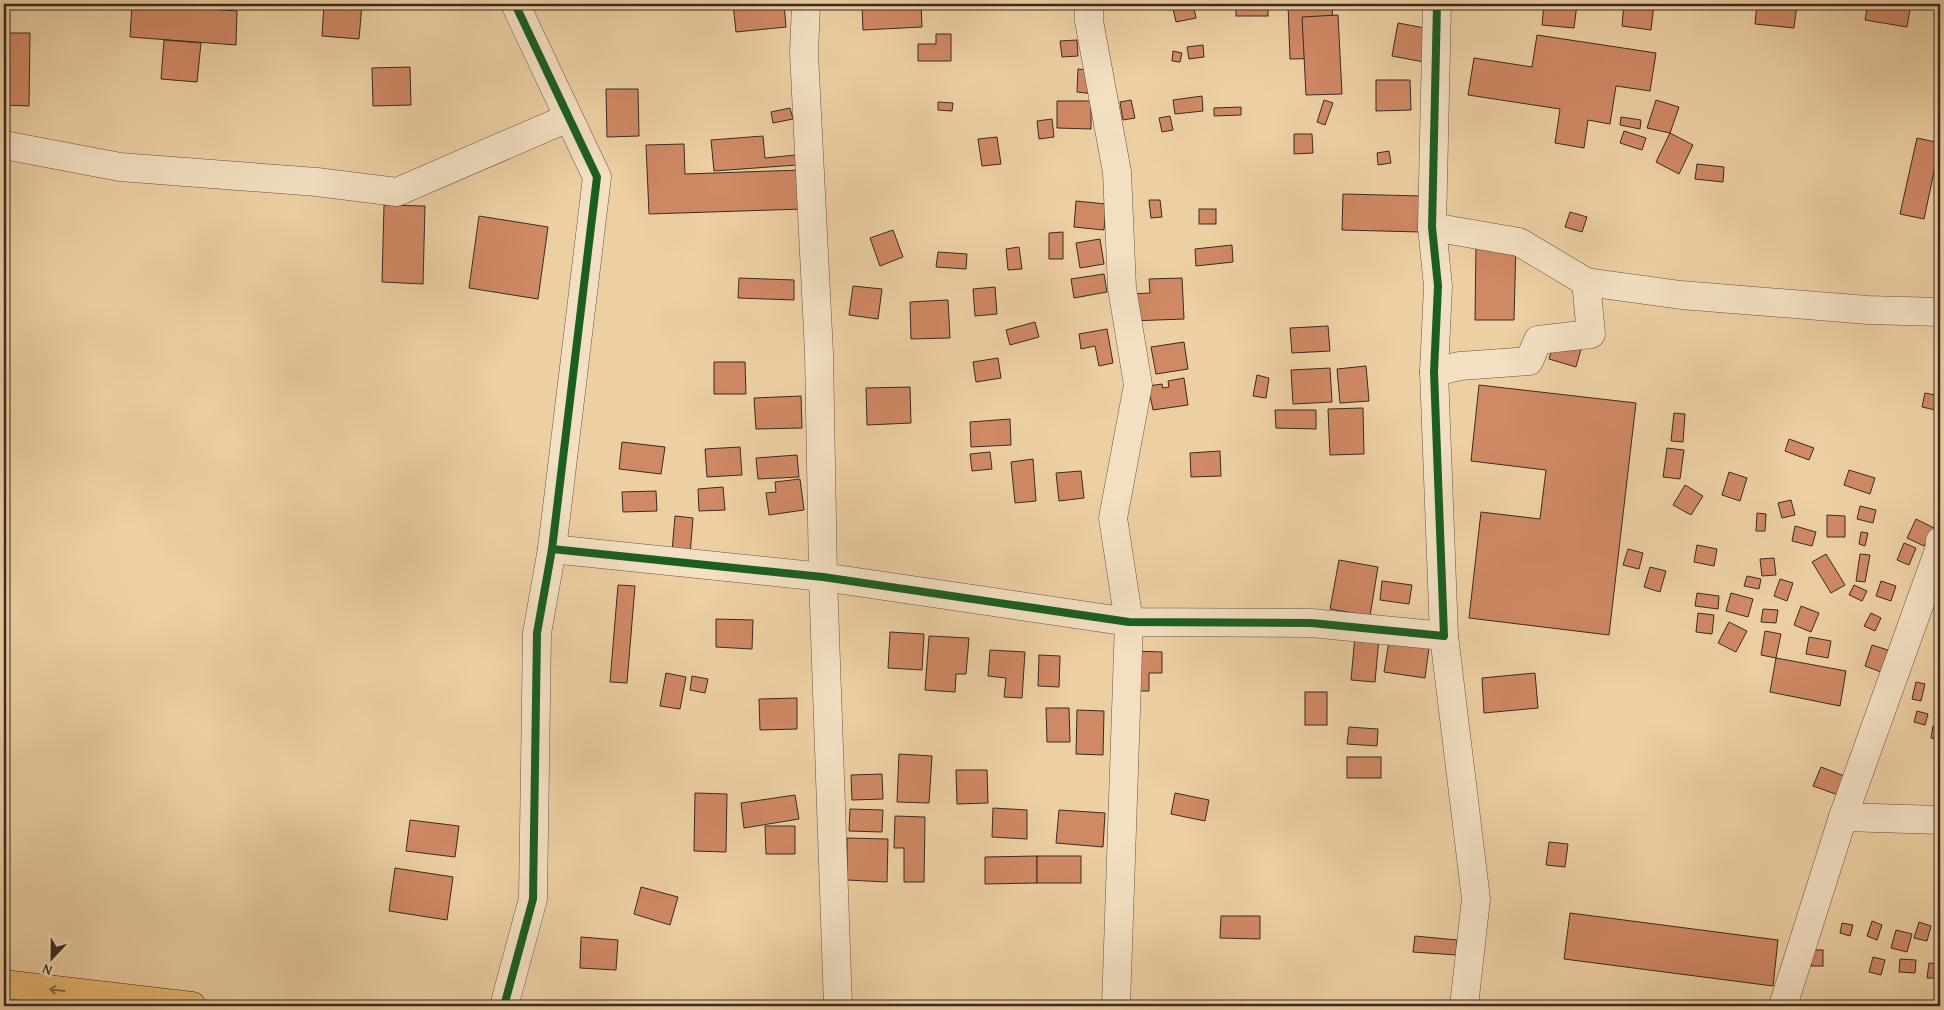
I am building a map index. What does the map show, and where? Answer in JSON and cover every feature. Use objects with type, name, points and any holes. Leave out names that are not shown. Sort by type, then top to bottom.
[{"type":"highway","points":[[4,984],[192,1006]]},
{"type":"street","points":[[504,1006],[533,899],[536,634],[552,549],[596,177],[515,4]]},
{"type":"street","points":[[806,4],[804,53],[819,353],[823,577],[838,1006]]},
{"type":"street","points":[[1089,4],[1089,21],[1117,172],[1122,288],[1138,385],[1113,518],[1129,622],[1116,1006]]},
{"type":"street","points":[[1437,4],[1432,227],[1438,286],[1434,372],[1444,636],[1476,899],[1464,1006]]},
{"type":"street","points":[[4,144],[120,167],[317,182],[397,192],[568,118]]},
{"type":"street","points":[[1432,227],[1519,242],[1586,282],[1681,295],[1868,310],[1940,312]]},
{"type":"street","points":[[1434,372],[1460,366],[1529,361],[1538,340],[1591,334],[1586,282]]},
{"type":"street","points":[[1783,1006],[1843,817],[1940,547]]},
{"type":"street","points":[[552,549],[823,577],[1129,622],[1311,623],[1444,636]]},
{"type":"street","points":[[1843,817],[1940,820]]},
{"type":"building","points":[[132,4],[166,4],[166,6],[237,11],[236,45],[130,37]]},
{"type":"building","points":[[324,4],[362,4],[359,39],[322,36]]},
{"type":"building","points":[[733,4],[784,4],[786,27],[736,32]]},
{"type":"building","points":[[921,4],[922,27],[863,30],[862,6]]},
{"type":"building","points":[[1172,4],[1193,4],[1196,18],[1176,22]]},
{"type":"building","points":[[1236,4],[1268,4],[1268,16],[1236,16]]},
{"type":"building","points":[[1288,4],[1332,4],[1335,58],[1290,59]]},
{"type":"building","points":[[1544,4],[1577,4],[1574,28],[1542,25]]},
{"type":"building","points":[[1624,4],[1654,4],[1651,30],[1622,26]]},
{"type":"building","points":[[1757,4],[1797,4],[1794,28],[1755,24]]},
{"type":"building","points":[[1868,4],[1911,4],[1907,27],[1865,20]]},
{"type":"building","points":[[1338,15],[1342,94],[1306,95],[1302,17]]},
{"type":"building","points":[[1398,23],[1430,29],[1424,62],[1392,56]]},
{"type":"building","points":[[4,33],[30,33],[29,106],[4,105]]},
{"type":"building","points":[[936,34],[951,34],[951,61],[918,61],[918,44],[936,44]]},
{"type":"building","points":[[1537,35],[1656,53],[1650,91],[1616,86],[1610,124],[1588,120],[1584,148],[1555,143],[1560,109],[1468,95],[1474,58],[1532,67]]},
{"type":"building","points":[[164,40],[201,43],[197,82],[161,79]]},
{"type":"building","points":[[1077,40],[1078,56],[1062,57],[1060,41]]},
{"type":"building","points":[[1203,45],[1204,57],[1189,59],[1187,47]]},
{"type":"building","points":[[1173,51],[1182,53],[1180,62],[1172,61]]},
{"type":"building","points":[[410,67],[411,105],[373,106],[372,68]]},
{"type":"building","points":[[1078,69],[1097,71],[1095,94],[1077,92]]},
{"type":"building","points":[[1376,80],[1410,80],[1411,110],[1376,111]]},
{"type":"building","points":[[606,89],[638,89],[639,136],[607,137]]},
{"type":"building","points":[[1202,96],[1203,111],[1175,114],[1173,100]]},
{"type":"building","points":[[1131,100],[1135,118],[1123,120],[1120,102]]},
{"type":"building","points":[[1324,100],[1333,103],[1325,125],[1317,122]]},
{"type":"building","points":[[1656,100],[1679,107],[1670,133],[1647,128]]},
{"type":"building","points":[[1057,101],[1091,101],[1091,129],[1057,128]]},
{"type":"building","points":[[938,102],[953,103],[952,111],[938,110]]},
{"type":"building","points":[[1241,107],[1241,115],[1214,116],[1214,108]]},
{"type":"building","points":[[790,108],[793,119],[773,123],[771,112]]},
{"type":"building","points":[[1170,116],[1173,130],[1162,132],[1159,118]]},
{"type":"building","points":[[1621,117],[1641,120],[1640,129],[1620,125]]},
{"type":"building","points":[[1052,119],[1054,137],[1039,139],[1037,121]]},
{"type":"building","points":[[1624,131],[1646,138],[1642,150],[1620,143]]},
{"type":"building","points":[[1670,133],[1693,145],[1679,174],[1656,162]]},
{"type":"building","points":[[1294,134],[1312,134],[1313,153],[1294,154]]},
{"type":"building","points":[[763,136],[765,158],[796,155],[797,165],[714,171],[711,140]]},
{"type":"building","points":[[997,137],[1001,164],[982,166],[978,139]]},
{"type":"building","points":[[1917,138],[1940,143],[1924,219],[1900,214]]},
{"type":"building","points":[[684,144],[685,174],[802,170],[803,209],[649,214],[646,145]]},
{"type":"building","points":[[1389,151],[1391,163],[1378,165],[1377,153]]},
{"type":"building","points":[[1697,164],[1724,167],[1723,182],[1695,179]]},
{"type":"building","points":[[1343,194],[1422,196],[1421,232],[1342,230]]},
{"type":"building","points":[[1149,200],[1160,200],[1162,217],[1151,218]]},
{"type":"building","points":[[1076,201],[1106,204],[1104,230],[1074,227]]},
{"type":"building","points":[[384,205],[425,206],[423,284],[382,282]]},
{"type":"building","points":[[1199,209],[1216,209],[1216,224],[1199,224]]},
{"type":"building","points":[[1570,212],[1587,217],[1582,232],[1565,227]]},
{"type":"building","points":[[479,216],[548,227],[538,299],[469,288]]},
{"type":"building","points":[[893,230],[903,257],[880,266],[870,238]]},
{"type":"building","points":[[1063,232],[1063,259],[1049,259],[1049,233]]},
{"type":"building","points":[[1100,239],[1104,264],[1080,268],[1076,243]]},
{"type":"building","points":[[1476,242],[1516,243],[1514,320],[1475,320]]},
{"type":"building","points":[[1232,245],[1233,262],[1196,266],[1195,249]]},
{"type":"building","points":[[1019,247],[1022,269],[1008,270],[1006,249]]},
{"type":"building","points":[[938,252],[967,254],[966,269],[936,267]]},
{"type":"building","points":[[1104,274],[1107,292],[1074,298],[1071,279]]},
{"type":"building","points":[[739,278],[794,280],[794,300],[738,298]]},
{"type":"building","points":[[1182,278],[1184,319],[1131,321],[1131,294],[1150,293],[1149,279]]},
{"type":"building","points":[[853,286],[882,289],[878,319],[849,315]]},
{"type":"building","points":[[995,287],[997,314],[975,316],[973,289]]},
{"type":"building","points":[[948,300],[950,338],[911,339],[910,302]]},
{"type":"building","points":[[1035,322],[1039,337],[1010,345],[1006,330]]},
{"type":"building","points":[[1328,326],[1330,351],[1292,353],[1290,328]]},
{"type":"building","points":[[1107,329],[1113,363],[1099,366],[1095,346],[1081,349],[1079,334]]},
{"type":"building","points":[[1184,342],[1188,369],[1156,374],[1151,347]]},
{"type":"building","points":[[1554,342],[1581,349],[1576,367],[1549,359]]},
{"type":"building","points":[[998,358],[1001,378],[976,382],[973,362]]},
{"type":"building","points":[[714,362],[745,362],[746,394],[714,394]]},
{"type":"building","points":[[1366,366],[1369,401],[1340,403],[1337,369]]},
{"type":"building","points":[[1330,368],[1332,402],[1293,404],[1291,370]]},
{"type":"building","points":[[1257,375],[1269,378],[1266,398],[1253,396]]},
{"type":"building","points":[[1184,378],[1188,405],[1153,410],[1148,386],[1162,384],[1163,388],[1169,387],[1168,381]]},
{"type":"building","points":[[1479,385],[1636,403],[1609,635],[1469,618],[1481,512],[1540,519],[1546,470],[1471,461]]},
{"type":"building","points":[[910,387],[911,423],[867,425],[866,388]]},
{"type":"building","points":[[1925,393],[1940,396],[1940,411],[1922,407]]},
{"type":"building","points":[[801,396],[802,428],[756,429],[754,398]]},
{"type":"building","points":[[1363,408],[1364,454],[1330,455],[1328,409]]},
{"type":"building","points":[[1275,410],[1316,410],[1316,429],[1276,428]]},
{"type":"building","points":[[1674,413],[1685,414],[1683,442],[1671,441]]},
{"type":"building","points":[[1010,419],[1011,445],[971,447],[970,422]]},
{"type":"building","points":[[1789,439],[1814,448],[1809,460],[1785,451]]},
{"type":"building","points":[[622,442],[665,447],[661,474],[619,469]]},
{"type":"building","points":[[740,447],[742,475],[707,477],[705,449]]},
{"type":"building","points":[[1667,448],[1684,450],[1680,479],[1663,477]]},
{"type":"building","points":[[1220,451],[1221,476],[1191,477],[1190,453]]},
{"type":"building","points":[[990,452],[992,469],[972,471],[970,454]]},
{"type":"building","points":[[797,455],[799,477],[758,479],[756,458]]},
{"type":"building","points":[[1033,459],[1036,501],[1015,503],[1011,462]]},
{"type":"building","points":[[1849,470],[1875,478],[1870,494],[1844,485]]},
{"type":"building","points":[[1081,471],[1084,498],[1059,501],[1056,473]]},
{"type":"building","points":[[1729,472],[1747,478],[1740,501],[1722,495]]},
{"type":"building","points":[[800,479],[804,510],[769,515],[766,493],[776,492],[775,482]]},
{"type":"building","points":[[1685,485],[1703,496],[1691,515],[1673,505]]},
{"type":"building","points":[[723,487],[725,510],[699,511],[698,489]]},
{"type":"building","points":[[656,491],[657,511],[623,512],[622,492]]},
{"type":"building","points":[[1791,500],[1795,515],[1782,518],[1778,503]]},
{"type":"building","points":[[1860,506],[1876,510],[1873,523],[1857,519]]},
{"type":"building","points":[[1757,513],[1766,514],[1765,531],[1756,531]]},
{"type":"building","points":[[1827,515],[1845,516],[1845,537],[1827,537]]},
{"type":"building","points":[[675,516],[693,518],[690,555],[672,552]]},
{"type":"building","points":[[1916,519],[1934,528],[1924,546],[1907,538]]},
{"type":"building","points":[[1795,526],[1816,532],[1812,546],[1792,541]]},
{"type":"building","points":[[1861,532],[1868,533],[1865,546],[1859,544]]},
{"type":"building","points":[[1904,543],[1916,548],[1909,565],[1897,560]]},
{"type":"building","points":[[1697,545],[1717,549],[1714,566],[1694,562]]},
{"type":"building","points":[[1628,549],[1643,553],[1639,569],[1623,565]]},
{"type":"building","points":[[1826,554],[1845,585],[1831,593],[1812,562]]},
{"type":"building","points":[[1860,554],[1870,555],[1865,582],[1856,581]]},
{"type":"building","points":[[1774,558],[1776,575],[1762,576],[1760,559]]},
{"type":"building","points":[[1339,560],[1378,567],[1370,616],[1330,609]]},
{"type":"building","points":[[1650,567],[1666,571],[1660,592],[1644,587]]},
{"type":"building","points":[[1747,576],[1761,579],[1759,589],[1744,586]]},
{"type":"building","points":[[1780,579],[1793,583],[1787,601],[1774,596]]},
{"type":"building","points":[[1382,581],[1412,585],[1409,604],[1380,600]]},
{"type":"building","points":[[1881,581],[1896,586],[1891,601],[1876,596]]},
{"type":"building","points":[[618,585],[635,586],[627,683],[610,682]]},
{"type":"building","points":[[1854,585],[1867,591],[1862,601],[1849,595]]},
{"type":"building","points":[[1697,593],[1719,596],[1718,609],[1695,606]]},
{"type":"building","points":[[1731,593],[1753,599],[1748,617],[1726,611]]},
{"type":"building","points":[[1801,606],[1819,613],[1811,632],[1794,625]]},
{"type":"building","points":[[1763,609],[1778,610],[1776,623],[1761,622]]},
{"type":"building","points":[[1698,613],[1714,615],[1712,634],[1696,632]]},
{"type":"building","points":[[1871,613],[1881,618],[1875,631],[1864,626]]},
{"type":"building","points":[[716,619],[753,620],[752,649],[716,647]]},
{"type":"building","points":[[1729,622],[1747,631],[1736,652],[1718,643]]},
{"type":"building","points":[[1765,631],[1781,634],[1776,658],[1761,655]]},
{"type":"building","points":[[890,632],[924,634],[922,670],[888,668]]},
{"type":"building","points":[[929,636],[969,638],[966,674],[956,674],[955,692],[925,690]]},
{"type":"building","points":[[1355,636],[1379,638],[1375,682],[1351,680]]},
{"type":"building","points":[[1809,637],[1831,641],[1828,658],[1806,654]]},
{"type":"building","points":[[1389,641],[1429,647],[1425,678],[1384,672]]},
{"type":"building","points":[[1872,645],[1888,650],[1881,672],[1865,666]]},
{"type":"building","points":[[990,650],[1025,652],[1022,698],[1004,697],[1006,678],[988,676]]},
{"type":"building","points":[[1133,651],[1162,652],[1162,673],[1149,673],[1149,691],[1134,691]]},
{"type":"building","points":[[1039,655],[1060,656],[1059,687],[1038,686]]},
{"type":"building","points":[[1776,658],[1846,671],[1840,706],[1770,692]]},
{"type":"building","points":[[666,673],[686,677],[680,709],[660,706]]},
{"type":"building","points":[[1535,673],[1538,708],[1484,713],[1482,678]]},
{"type":"building","points":[[692,676],[708,679],[705,693],[690,690]]},
{"type":"building","points":[[1916,682],[1925,684],[1921,701],[1912,699]]},
{"type":"building","points":[[1305,692],[1327,692],[1327,725],[1305,725]]},
{"type":"building","points":[[797,698],[797,729],[760,730],[759,699]]},
{"type":"building","points":[[1046,708],[1069,708],[1070,742],[1047,742]]},
{"type":"building","points":[[1077,710],[1104,711],[1103,755],[1076,754]]},
{"type":"building","points":[[1917,711],[1928,714],[1925,725],[1914,722]]},
{"type":"building","points":[[1933,726],[1940,727],[1940,740],[1931,738]]},
{"type":"building","points":[[1349,727],[1378,729],[1377,746],[1347,744]]},
{"type":"building","points":[[899,754],[932,756],[929,803],[897,802]]},
{"type":"building","points":[[1347,757],[1381,757],[1381,778],[1347,778]]},
{"type":"building","points":[[1821,767],[1852,779],[1844,797],[1813,786]]},
{"type":"building","points":[[956,770],[987,770],[988,803],[957,804]]},
{"type":"building","points":[[882,774],[883,799],[852,800],[851,775]]},
{"type":"building","points":[[695,793],[727,794],[726,852],[694,851]]},
{"type":"building","points":[[1175,793],[1209,800],[1205,821],[1171,814]]},
{"type":"building","points":[[795,795],[799,819],[744,828],[741,803]]},
{"type":"building","points":[[993,808],[1027,810],[1027,839],[992,837]]},
{"type":"building","points":[[850,809],[883,810],[882,832],[849,831]]},
{"type":"building","points":[[1059,810],[1105,813],[1103,847],[1056,843]]},
{"type":"building","points":[[895,816],[925,817],[924,882],[904,882],[904,848],[894,848]]},
{"type":"building","points":[[410,820],[459,826],[455,857],[406,851]]},
{"type":"building","points":[[765,826],[795,826],[795,854],[766,854]]},
{"type":"building","points":[[847,838],[888,839],[887,882],[847,880]]},
{"type":"building","points":[[1549,842],[1568,844],[1565,867],[1546,865]]},
{"type":"building","points":[[1037,856],[1037,883],[985,884],[985,857]]},
{"type":"building","points":[[1037,856],[1081,856],[1081,883],[1037,883]]},
{"type":"building","points":[[395,868],[453,877],[447,920],[389,911]]},
{"type":"building","points":[[641,887],[678,897],[670,925],[634,914]]},
{"type":"building","points":[[1570,913],[1778,940],[1773,986],[1564,959]]},
{"type":"building","points":[[1221,916],[1260,916],[1260,939],[1220,938]]},
{"type":"building","points":[[1872,921],[1882,925],[1877,940],[1867,936]]},
{"type":"building","points":[[1919,922],[1931,926],[1927,941],[1914,938]]},
{"type":"building","points":[[1842,923],[1853,925],[1850,936],[1840,933]]},
{"type":"building","points":[[1896,930],[1912,934],[1907,952],[1891,948]]},
{"type":"building","points":[[1415,936],[1457,940],[1456,955],[1413,952]]},
{"type":"building","points":[[581,937],[618,940],[616,970],[580,968]]},
{"type":"building","points":[[1811,950],[1823,950],[1823,966],[1811,966]]},
{"type":"building","points":[[1873,957],[1885,960],[1881,975],[1869,972]]},
{"type":"building","points":[[1900,959],[1916,960],[1915,973],[1899,972]]},
{"type":"building","points":[[1929,963],[1940,964],[1940,978],[1927,978]]},
{"type":"cycle path","points":[[504,1006],[533,899],[537,633],[552,549],[597,177],[515,4]]},
{"type":"cycle path","points":[[552,549],[823,577],[1129,622],[1311,623],[1444,636],[1434,372],[1438,286],[1432,227],[1437,4]]}]
